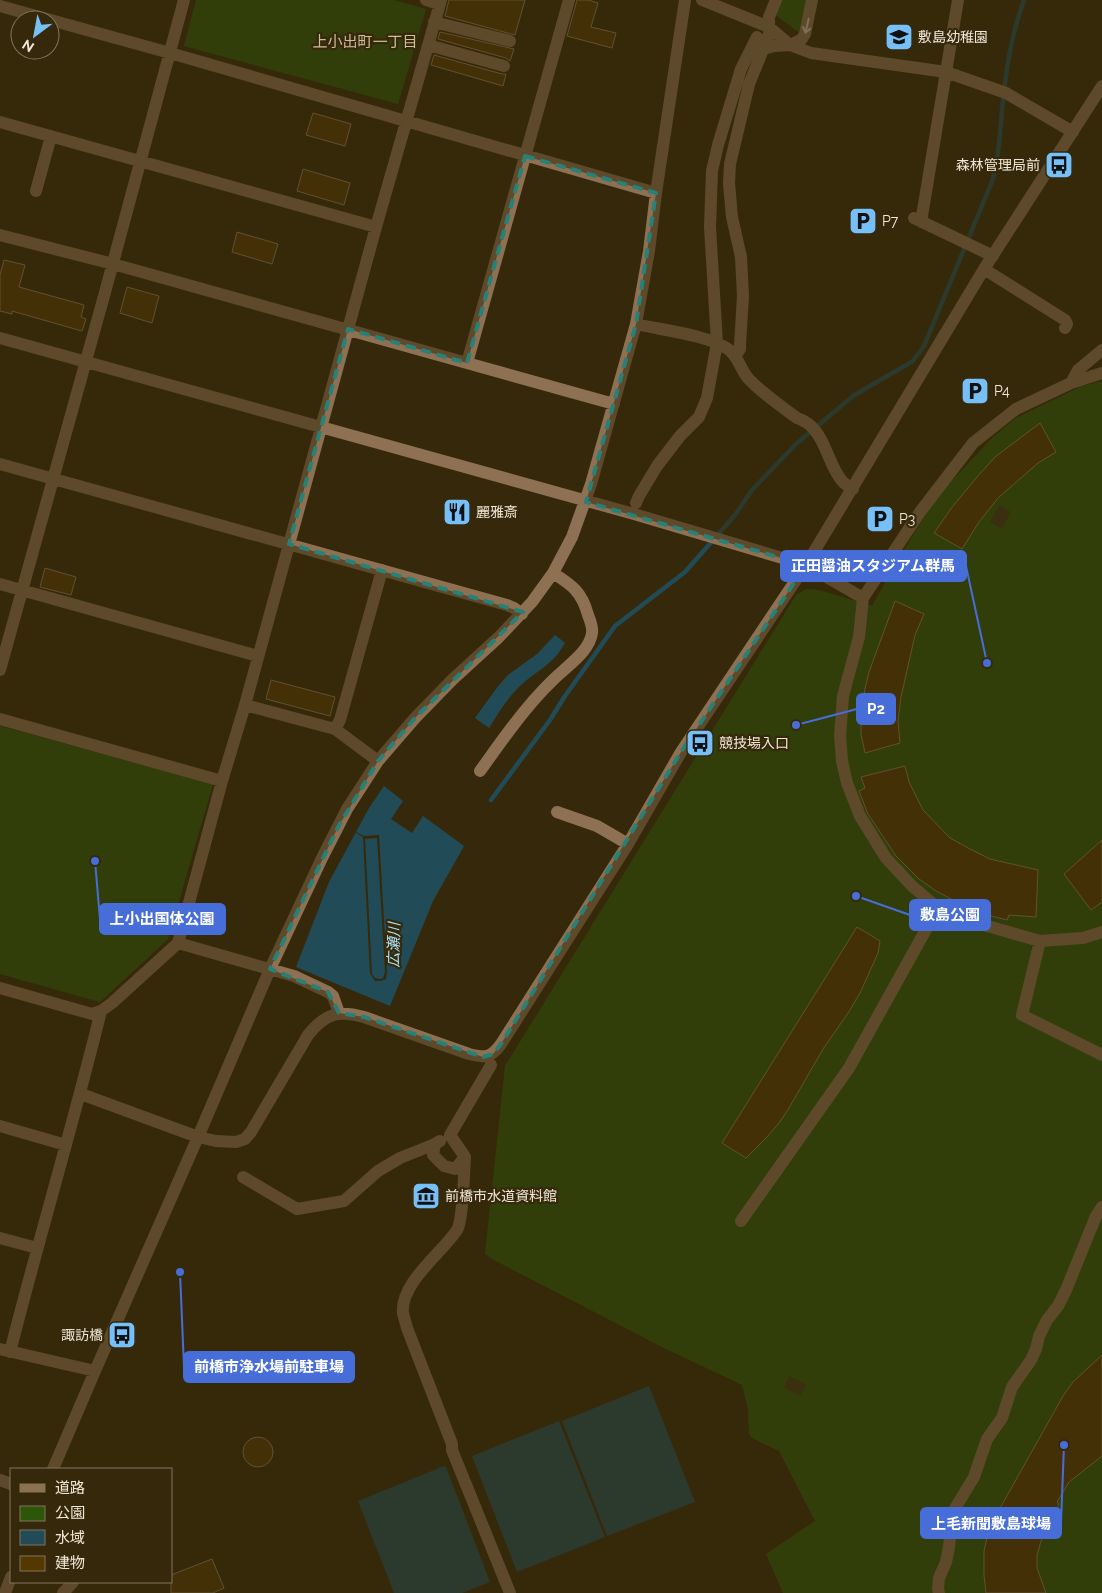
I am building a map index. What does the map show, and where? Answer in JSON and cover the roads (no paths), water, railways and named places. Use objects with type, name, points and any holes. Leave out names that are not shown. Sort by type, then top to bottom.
[{"type":"street","points":[[0,670],[184,0]]},
{"type":"street","points":[[0,988],[92,1014],[101,1011],[112,1003],[178,943],[440,2],[426,0]]},
{"type":"street","points":[[467,363],[569,0]]},
{"type":"street","points":[[53,1468],[270,968],[347,809],[378,762],[403,732],[428,705],[522,614],[553,573],[572,537],[586,502],[636,324],[685,0]]},
{"type":"street","points":[[702,0],[769,27],[790,45],[811,53],[946,72],[1006,93],[1073,132]]},
{"type":"street","points":[[736,356],[740,350],[743,296],[741,257],[732,217],[729,183],[730,164],[749,84],[761,45],[768,34],[769,17],[776,0]]},
{"type":"street","points":[[761,45],[790,45],[801,40],[805,34],[812,0]]},
{"type":"street","points":[[958,0],[918,220],[993,256]]},
{"type":"street","points":[[0,6],[656,193]]},
{"type":"street","points":[[434,22],[510,41]]},
{"type":"street","points":[[636,503],[657,466],[680,436],[699,418],[707,398],[716,343],[710,227],[712,171],[741,69],[758,36],[761,45]]},
{"type":"street","points":[[428,45],[504,66]]},
{"type":"street","points":[[81,1094],[198,1137],[226,1143],[246,1139],[308,1035],[320,1022],[339,1013],[349,1013],[364,1017],[469,1054],[483,1057],[493,1054],[628,844],[677,760],[806,566],[984,270],[1102,86]]},
{"type":"street","points":[[0,122],[376,227]]},
{"type":"street","points":[[36,191],[51,136]]},
{"type":"street","points":[[0,235],[113,264],[614,404]]},
{"type":"street","points":[[984,270],[1065,320],[1067,324],[1065,328]]},
{"type":"street","points":[[636,324],[706,339],[728,349],[736,356],[751,381],[813,429],[822,440],[842,480],[853,489]]},
{"type":"street","points":[[0,338],[695,532],[806,566],[863,598]]},
{"type":"street","points":[[1071,383],[1078,370],[1102,350]]},
{"type":"street","points":[[1102,374],[1071,383],[1016,409],[973,443],[920,512],[863,598],[859,637],[848,675],[841,716],[840,736],[842,761],[847,783],[860,816],[886,858],[912,886],[938,908],[984,925],[1040,941],[1083,938],[1102,932]]},
{"type":"street","points":[[0,464],[507,605],[522,614]]},
{"type":"street","points":[[335,729],[340,720],[382,570]]},
{"type":"street","points":[[480,771],[530,705],[576,659],[590,641],[592,627],[581,595],[571,585],[553,573]]},
{"type":"street","points":[[0,584],[258,656]]},
{"type":"street","points":[[245,705],[335,729],[378,762]]},
{"type":"street","points":[[0,719],[222,781]]},
{"type":"street","points":[[557,812],[596,826],[628,844]]},
{"type":"street","points":[[741,1221],[849,1068],[938,908]]},
{"type":"street","points":[[1040,941],[1022,1015],[1102,1056]]},
{"type":"street","points":[[178,943],[294,976],[334,996],[339,1013]]},
{"type":"street","points":[[95,1371],[5,1350],[81,1094],[101,1011]]},
{"type":"street","points":[[242,1177],[297,1209],[344,1202],[378,1170],[400,1158],[436,1144],[450,1135],[491,1065]]},
{"type":"street","points":[[0,1126],[66,1145]]},
{"type":"street","points":[[450,1135],[466,1157],[458,1229],[412,1285],[404,1304],[403,1313],[407,1328],[452,1444],[452,1450],[510,1593]]},
{"type":"street","points":[[436,1144],[433,1155],[444,1166],[455,1169],[466,1157]]},
{"type":"street","points":[[939,1593],[939,1578],[950,1547],[954,1510],[974,1477],[987,1439],[1002,1418],[1012,1387],[1031,1360],[1039,1336],[1066,1290],[1096,1216],[1102,1207]]},
{"type":"street","points":[[0,1238],[36,1248]]},
{"type":"street","points":[[5,1593],[10,1580]]},
{"type":"street","points":[[63,1593],[72,1583]]},
{"type":"water","points":[[555,635],[565,643],[560,651],[550,662],[515,691],[489,728],[475,718],[508,675],[537,654]]},
{"type":"water","name":"広瀬川","points":[[384,786],[403,801],[391,819],[412,833],[423,816],[464,846],[433,901],[390,1006],[296,967],[329,882],[369,808]]},
{"type":"water","points":[[649,1386],[695,1502],[607,1536],[562,1421]]},
{"type":"water","points":[[559,1421],[605,1537],[517,1572],[472,1456]]},
{"type":"water","points":[[444,1466],[490,1582],[462,1593],[394,1593],[358,1501]]},
{"type":"waterway","points":[[491,800],[550,720],[615,626],[685,572],[735,515],[752,490],[796,444],[853,396],[913,361],[924,346],[993,179],[998,154],[1007,69],[1016,26],[1024,0]]},
{"type":"place","name":"敷島幼稚園","points":[[899,37]]},
{"type":"place","name":"森林管理局前","points":[[1059,165]]},
{"type":"place","name":"P7","points":[[863,221]]},
{"type":"place","name":"P4","points":[[975,391]]},
{"type":"place","name":"麗雅斎","points":[[457,512]]},
{"type":"place","name":"P3","points":[[880,519]]},
{"type":"place","name":"正田醤油スタジアム群馬","points":[[987,663]]},
{"type":"place","name":"P2","points":[[796,725]]},
{"type":"place","name":"競技場入口","points":[[700,743]]},
{"type":"place","name":"上小出国体公園","points":[[95,861]]},
{"type":"place","name":"敷島公園","points":[[856,896]]},
{"type":"place","name":"前橋市水道資料館","points":[[426,1196]]},
{"type":"place","name":"前橋市浄水場前駐車場","points":[[180,1272]]},
{"type":"place","name":"諏訪橋","points":[[122,1335]]},
{"type":"place","name":"上毛新聞敷島球場","points":[[1064,1445]]},
{"type":"district","name":"上小出町一丁目","points":[[365,42]]}]
